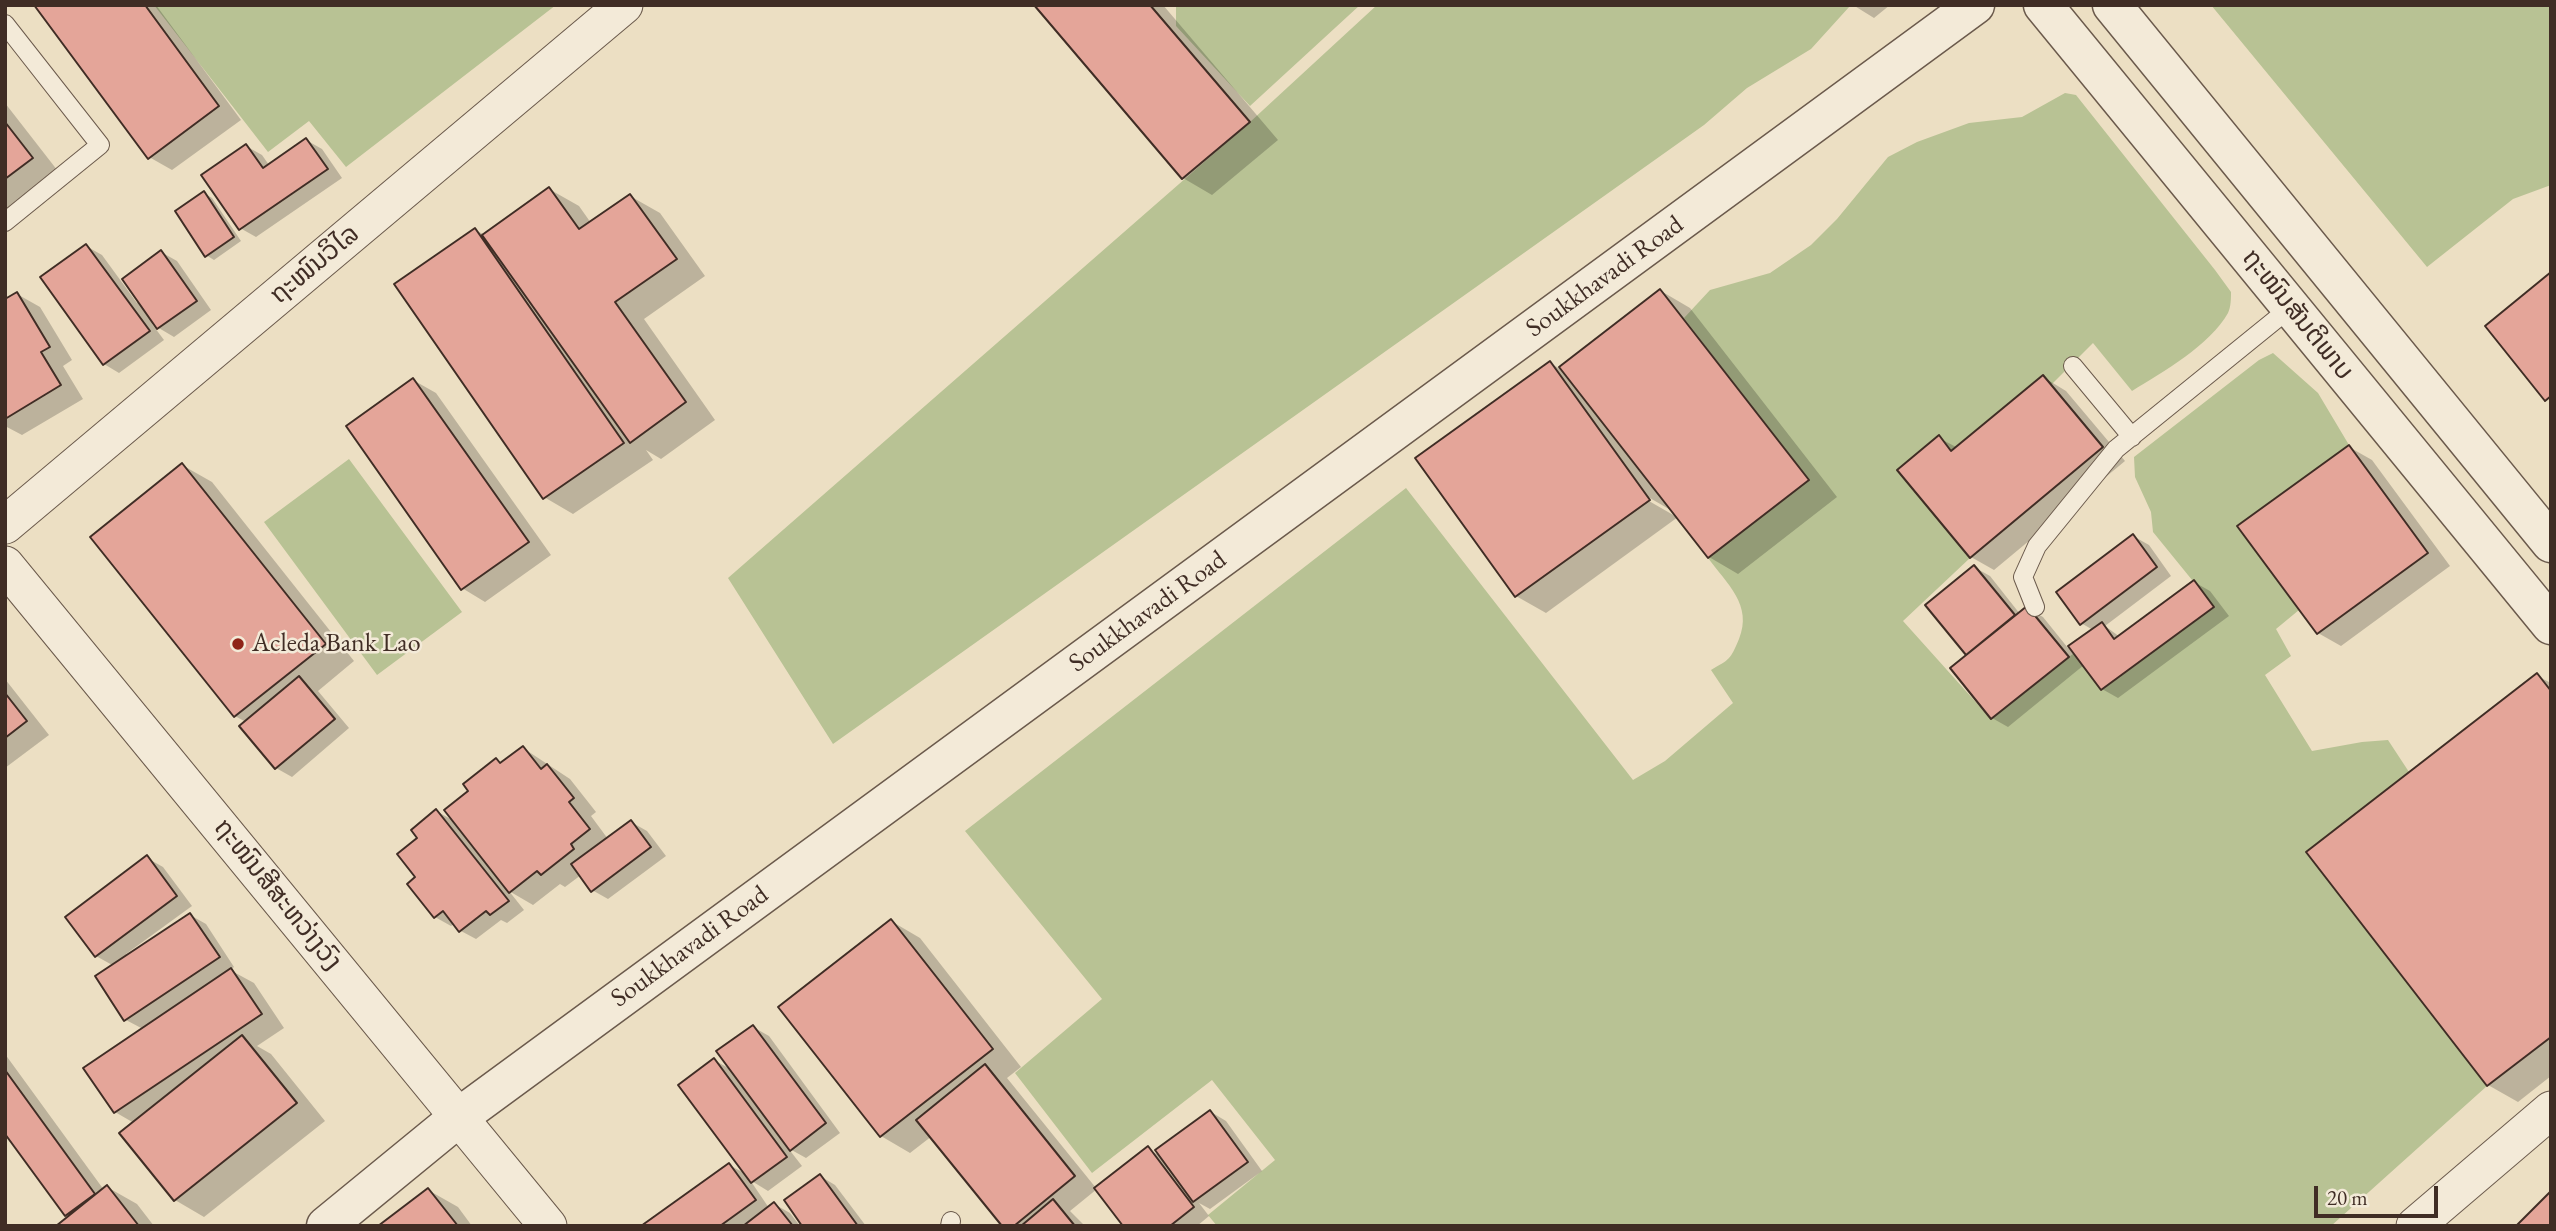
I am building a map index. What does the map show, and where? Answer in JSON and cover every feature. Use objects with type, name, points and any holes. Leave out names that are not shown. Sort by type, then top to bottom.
[{"type":"street","name":"ຖະໜົນວິໄລ","points":[[5,525],[624,5]]},
{"type":"street","name":"Soukkhavadi Road","points":[[326,1226],[459,1117],[1975,5]]},
{"type":"street","name":"ຖະໜົນສັນຕິພາບ","points":[[2043,5],[2551,625]]},
{"type":"street","name":"ຖະໜົນສັນຕິພາບ","points":[[2112,5],[2551,543]]},
{"type":"street","name":"ຖະໜົນສີສະຫວ່າງວົງ","points":[[5,565],[548,1226]]},
{"type":"street","points":[[2415,1226],[2551,1110]]},
{"type":"lane","points":[[5,24],[100,145],[5,222]]},
{"type":"lane","points":[[2035,607],[2023,576],[2037,546],[2116,449],[2290,308]]},
{"type":"lane","points":[[2073,366],[2132,437]]},
{"type":"green space","points":[[154,5],[556,5],[346,167],[309,121],[268,152]]},
{"type":"green space","points":[[1176,5],[1360,5],[1250,106],[1176,26]]},
{"type":"green space","points":[[1377,5],[1850,6],[1811,49],[1747,88],[1704,125],[833,744],[728,578],[1250,122]]},
{"type":"green space","points":[[2211,5],[2551,5],[2551,185],[2513,199],[2427,267]]},
{"type":"green space","points":[[2065,93],[2076,95],[2215,270],[2231,292],[2229,311],[2220,325],[2198,347],[2132,391],[2093,343],[2051,385],[1951,451],[1897,470],[1970,558],[1903,621],[1991,719],[2074,653],[2102,690],[2214,607],[2153,532],[2151,512],[2135,477],[2134,457],[2259,360],[2273,353],[2318,393],[2349,445],[2238,526],[2299,610],[2276,629],[2291,656],[2265,675],[2312,751],[2388,740],[2409,772],[2306,852],[2487,1086],[2331,1226],[1217,1226],[1208,1215],[1275,1160],[1212,1080],[1092,1173],[1015,1073],[1102,999],[965,831],[1406,488],[1633,780],[1665,761],[1733,703],[1711,670],[1731,655],[1739,639],[1743,616],[1730,586],[1708,558],[1808,480],[1684,318],[1710,290],[1770,273],[1811,245],[1837,219],[1888,157],[1917,142],[1969,123],[2022,117]]},
{"type":"green space","points":[[349,459],[462,612],[377,675],[264,522]]},
{"type":"building","points":[[34,5],[145,5],[219,106],[148,159]]},
{"type":"building","points":[[1034,5],[1150,5],[1250,122],[1182,179]]},
{"type":"building","points":[[5,122],[33,158],[5,179]]},
{"type":"building","points":[[306,138],[328,169],[239,230],[201,175],[246,144],[263,168]]},
{"type":"building","points":[[549,187],[579,229],[630,194],[677,259],[615,302],[686,402],[630,443],[482,235]]},
{"type":"building","points":[[204,191],[234,237],[205,257],[175,211]]},
{"type":"building","points":[[475,228],[624,443],[543,499],[394,284]]},
{"type":"building","points":[[86,244],[150,331],[103,365],[40,277]]},
{"type":"building","points":[[161,250],[197,301],[157,329],[122,279]]},
{"type":"building","points":[[2551,272],[2551,396],[2545,401],[2485,326]]},
{"type":"building","points":[[1660,289],[1809,480],[1708,558],[1559,367]]},
{"type":"building","points":[[17,292],[50,347],[41,352],[61,385],[5,419],[5,299]]},
{"type":"building","points":[[1550,361],[1650,500],[1515,597],[1415,458]]},
{"type":"building","points":[[2043,375],[2103,447],[1970,558],[1897,470],[1939,435],[1951,451]]},
{"type":"building","points":[[413,378],[529,542],[461,590],[346,426]]},
{"type":"building","points":[[2349,445],[2428,553],[2317,634],[2237,526]]},
{"type":"building","points":[[182,463],[326,644],[234,717],[90,537]]},
{"type":"building","points":[[2133,534],[2157,567],[2080,625],[2056,592]]},
{"type":"building","points":[[1974,565],[2015,615],[1966,655],[1925,605]]},
{"type":"building","points":[[2194,580],[2214,607],[2101,690],[2068,646],[2102,622],[2114,639]]},
{"type":"building","points":[[2027,606],[2069,657],[1991,719],[1950,668]]},
{"type":"building","points":[[2537,673],[2551,691],[2551,1037],[2487,1086],[2306,852]]},
{"type":"building","points":[[299,676],[335,719],[275,769],[239,726]]},
{"type":"building","points":[[5,693],[27,721],[5,738]]},
{"type":"building","points":[[523,746],[541,769],[547,764],[574,798],[569,802],[590,829],[571,844],[574,849],[541,875],[537,871],[509,893],[444,810],[468,791],[463,784],[496,758],[500,763]]},
{"type":"building","points":[[436,809],[509,901],[490,915],[486,911],[459,932],[443,911],[434,918],[407,884],[415,877],[397,854],[417,838],[411,830]]},
{"type":"building","points":[[631,820],[651,847],[591,892],[571,864]]},
{"type":"building","points":[[147,855],[177,896],[95,957],[65,917]]},
{"type":"building","points":[[190,913],[220,957],[124,1021],[95,976]]},
{"type":"building","points":[[891,919],[993,1049],[880,1137],[778,1007]]},
{"type":"building","points":[[231,968],[262,1014],[114,1113],[83,1068]]},
{"type":"building","points":[[753,1025],[826,1123],[790,1151],[716,1051]]},
{"type":"building","points":[[242,1035],[297,1103],[174,1201],[119,1133]]},
{"type":"building","points":[[714,1058],[787,1157],[751,1183],[678,1085]]},
{"type":"building","points":[[985,1064],[1075,1176],[1014,1226],[1002,1226],[916,1120]]},
{"type":"building","points":[[5,1070],[95,1194],[65,1216],[5,1134]]},
{"type":"building","points":[[1210,1110],[1248,1162],[1193,1202],[1155,1150]]},
{"type":"building","points":[[1148,1146],[1194,1207],[1170,1226],[1123,1226],[1094,1188]]},
{"type":"building","points":[[729,1163],[756,1200],[720,1226],[641,1226]]},
{"type":"building","points":[[820,1174],[858,1226],[802,1226],[784,1200]]},
{"type":"building","points":[[107,1185],[139,1226],[56,1226]]},
{"type":"building","points":[[428,1188],[458,1226],[378,1226]]},
{"type":"building","points":[[2551,1191],[2551,1226],[2516,1226]]},
{"type":"building","points":[[1053,1199],[1075,1226],[1021,1226]]},
{"type":"building","points":[[774,1202],[793,1226],[743,1226]]},
{"type":"place","name":"Acleda Bank Lao","points":[[238,644]]}]
